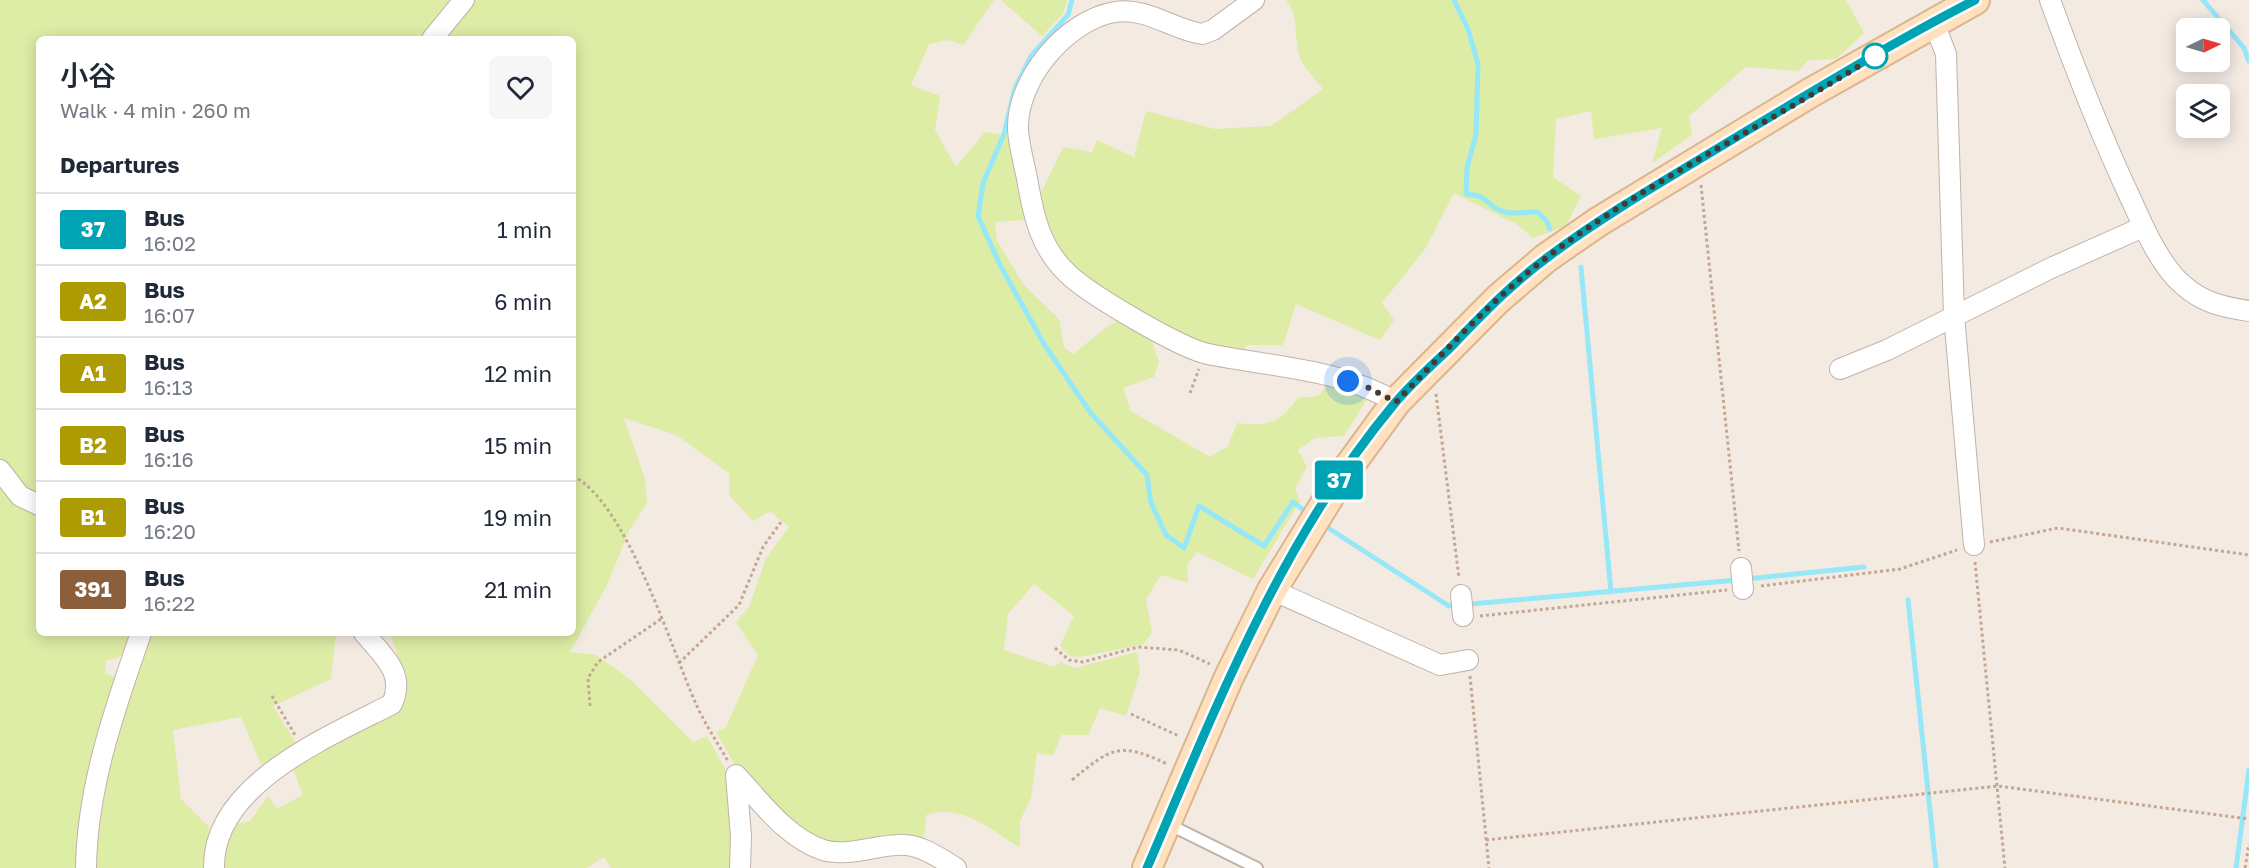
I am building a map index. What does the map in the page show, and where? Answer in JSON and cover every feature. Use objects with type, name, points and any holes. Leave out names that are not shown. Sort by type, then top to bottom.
[{"type":"main road","points":[[1147,868],[1231,674],[1272,590],[1314,518],[1396,402],[1498,299],[1546,258],[1598,222],[1689,166],[1953,8]]},
{"type":"street","points":[[434,36],[464,0]]},
{"type":"street","points":[[1254,0],[1218,27],[1202,34],[1128,11],[1112,12],[1080,24],[1049,54],[1034,77],[1022,104],[1018,130],[1035,225],[1051,256],[1068,274],[1148,326],[1205,353],[1332,376],[1365,386],[1396,402]]},
{"type":"street","points":[[2050,0],[2091,113],[2144,227],[2181,284],[2203,300],[2220,307],[2249,311]]},
{"type":"street","points":[[1953,8],[1946,54],[1954,315],[1974,545]]},
{"type":"street","points":[[1840,369],[1912,338],[1954,315],[2144,227]]},
{"type":"street","points":[[0,470],[20,496],[36,504]]},
{"type":"street","points":[[1272,590],[1440,665],[1468,660]]},
{"type":"street","points":[[1461,595],[1463,616]]},
{"type":"street","points":[[86,868],[95,785],[118,698],[140,636]]},
{"type":"street","points":[[214,868],[221,831],[250,788],[303,749],[392,704],[398,691],[395,672],[366,636]]},
{"type":"street","points":[[736,775],[741,836],[740,868]]},
{"type":"street","points":[[736,775],[784,826],[824,850],[852,851],[899,844],[925,850],[956,868]]},
{"type":"lane","points":[[1166,823],[1257,868]]},
{"type":"path","points":[[1689,166],[1701,184],[1742,581]]},
{"type":"path","points":[[1190,393],[1205,353]]},
{"type":"path","points":[[1421,377],[1432,386],[1438,404],[1461,595]]},
{"type":"path","points":[[576,478],[585,482],[610,512],[697,705],[736,775]]},
{"type":"path","points":[[679,663],[740,605],[763,547],[781,522]]},
{"type":"path","points":[[1463,616],[1742,581],[1900,569],[1974,545],[2058,528],[2249,555]]},
{"type":"path","points":[[1974,545],[2005,868]]},
{"type":"path","points":[[590,706],[588,678],[598,662],[660,619]]},
{"type":"path","points":[[1054,648],[1068,660],[1083,662],[1138,647],[1179,650],[1231,674]]},
{"type":"path","points":[[1468,660],[1489,868]]},
{"type":"path","points":[[273,696],[303,749]]},
{"type":"path","points":[[1131,714],[1200,745]]},
{"type":"path","points":[[1072,780],[1102,755],[1121,749],[1140,751],[1188,774]]},
{"type":"path","points":[[1486,840],[1998,786],[2248,818]]},
{"type":"path","points":[[2246,868],[2249,844]]},
{"type":"green space","points":[[0,0],[454,0],[424,36],[36,36],[36,636],[135,636],[130,653],[106,661],[105,673],[117,678],[80,868],[0,868]]},
{"type":"green space","points":[[470,0],[994,0],[963,45],[948,40],[929,44],[911,85],[940,96],[935,130],[956,167],[985,132],[1010,136],[1027,220],[995,222],[997,241],[1024,285],[1059,319],[1064,347],[1073,354],[1108,326],[1123,319],[1150,335],[1159,362],[1154,377],[1123,388],[1131,411],[1210,457],[1228,446],[1237,423],[1257,424],[1272,421],[1285,413],[1298,398],[1318,396],[1329,384],[1360,392],[1367,399],[1344,436],[1315,438],[1298,450],[1307,467],[1295,489],[1300,501],[1253,579],[1197,552],[1187,565],[1188,583],[1161,575],[1146,599],[1152,632],[1144,644],[1081,657],[1070,656],[1060,646],[1074,616],[1034,584],[1008,614],[1004,650],[1054,667],[1060,662],[1075,668],[1137,652],[1140,672],[1126,716],[1100,708],[1088,735],[1061,735],[1053,756],[1037,753],[1031,798],[1020,821],[1020,848],[976,820],[964,815],[939,812],[926,815],[924,839],[898,836],[829,845],[802,834],[739,772],[716,732],[726,727],[758,655],[736,622],[749,607],[766,558],[789,527],[770,511],[753,521],[729,495],[730,474],[676,435],[624,418],[645,479],[647,503],[630,529],[607,585],[570,652],[596,655],[631,680],[693,742],[707,736],[730,778],[734,868],[611,868],[604,857],[586,868],[219,868],[226,833],[236,824],[250,821],[268,796],[277,809],[303,795],[292,766],[376,719],[403,671],[391,636],[576,636],[576,36],[441,36]]},
{"type":"green space","points":[[1001,0],[1067,0],[1063,14],[1042,36]]},
{"type":"green space","points":[[1286,0],[1846,0],[1864,33],[1836,59],[1809,60],[1798,71],[1746,67],[1689,116],[1692,135],[1652,163],[1662,128],[1594,139],[1591,111],[1556,119],[1553,177],[1581,196],[1566,226],[1533,238],[1516,224],[1454,193],[1425,249],[1382,303],[1394,320],[1380,340],[1296,304],[1283,345],[1248,345],[1240,352],[1206,345],[1147,319],[1073,267],[1055,249],[1038,199],[1063,147],[1092,152],[1097,140],[1134,157],[1146,111],[1215,129],[1271,126],[1323,89],[1301,59],[1295,19]]},
{"type":"green space","points":[[145,636],[336,636],[331,679],[273,706],[298,747],[263,769],[241,717],[173,730],[181,799],[209,827],[208,868],[91,868],[99,784]]},
{"type":"waterway","points":[[1072,0],[1068,15],[1031,56],[1015,88],[1004,134],[983,183],[978,216],[1000,265],[1044,344],[1090,412],[1147,475],[1151,503],[1166,535],[1184,548],[1199,506],[1264,546],[1293,502],[1310,515]]},
{"type":"waterway","points":[[1454,0],[1468,29],[1478,64],[1476,135],[1467,167],[1466,194],[1483,198],[1503,212],[1537,212],[1546,220],[1550,229]]},
{"type":"waterway","points":[[2203,0],[2244,48],[2249,61]]},
{"type":"waterway","points":[[1581,267],[1611,592]]},
{"type":"waterway","points":[[1322,524],[1449,606],[1737,580]]},
{"type":"waterway","points":[[1746,579],[1864,567]]},
{"type":"waterway","points":[[1908,600],[1936,868]]},
{"type":"waterway","points":[[2236,868],[2249,770]]},
{"type":"bus line","name":"37","points":[[1147,868],[1229,677],[1272,590],[1305,531],[1396,402],[1498,299],[1546,258],[1598,222],[1810,93],[1975,0]]},
{"type":"route","points":[[1348,381],[1365,386],[1396,402],[1498,299],[1546,258],[1598,222],[1875,56]]}]
